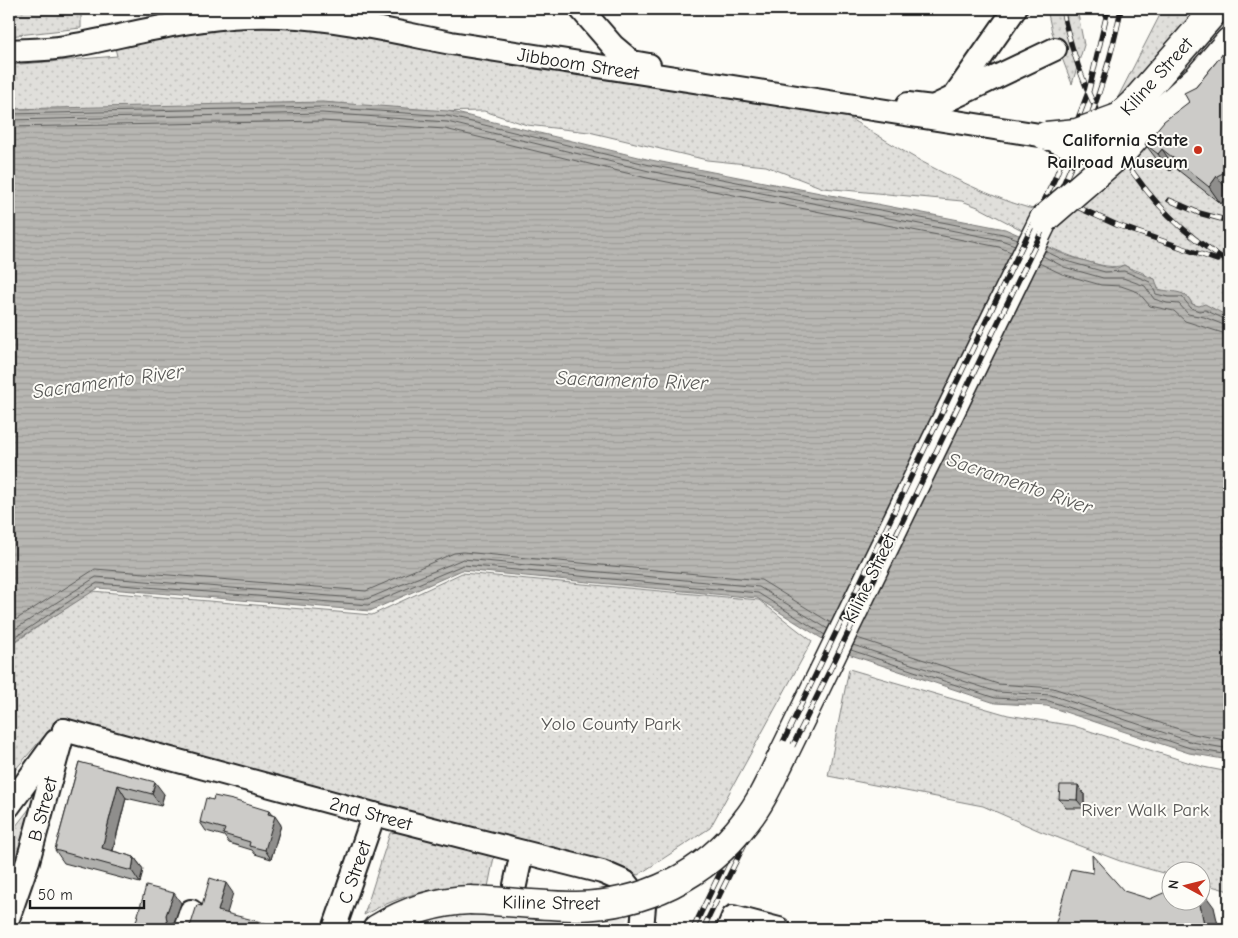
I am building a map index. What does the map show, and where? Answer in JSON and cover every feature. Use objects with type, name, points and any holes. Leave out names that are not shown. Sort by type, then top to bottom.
[{"type":"main road","name":"Kiline Street","points":[[377,929],[420,908],[456,900],[576,906],[631,899],[655,892],[698,869],[736,834],[767,788],[1044,219],[1070,180],[1076,167],[1080,150],[1134,103],[1216,9]]},
{"type":"main road","points":[[1044,219],[1125,149],[1141,131],[1198,77],[1229,42]]},
{"type":"main road","points":[[1046,136],[1077,133],[1118,118]]},
{"type":"street","points":[[581,9],[613,46],[632,62],[886,102],[933,107],[1055,49]]},
{"type":"street","points":[[954,96],[1015,9]]},
{"type":"street","name":"Jibboom Street","points":[[9,52],[63,47],[175,17],[289,15],[381,29],[451,43],[1046,136],[1063,147],[1080,150],[1113,144],[1141,131]]},
{"type":"street","points":[[9,806],[64,730]]},
{"type":"street","name":"2nd Street","points":[[64,730],[374,814],[602,872],[625,882],[644,906],[642,929]]},
{"type":"street","name":"B Street","points":[[9,916],[28,861],[64,730]]},
{"type":"street","name":"C Street","points":[[335,927],[374,814]]},
{"type":"street","points":[[515,885],[522,852]]},
{"type":"street","points":[[730,923],[779,929]]},
{"type":"shaded area","points":[[612,911],[628,916],[622,929],[406,929],[443,913]]},
{"type":"green space","points":[[9,9],[81,9],[81,28],[9,36]]},
{"type":"green space","points":[[1047,9],[1077,9],[1084,45],[1072,84],[1052,32]]},
{"type":"green space","points":[[1163,9],[1229,9],[1229,317],[1192,304],[1182,294],[1159,289],[1144,273],[1124,265],[1106,266],[1095,264],[1043,244]]},
{"type":"green space","points":[[282,24],[823,105],[857,122],[910,155],[954,178],[987,193],[1033,209],[1022,230],[978,207],[962,201],[823,188],[766,166],[707,160],[589,132],[527,125],[484,111],[9,120],[9,65],[117,56],[115,48],[219,30]]},
{"type":"green space","name":"Yolo County Park","points":[[462,573],[759,600],[812,641],[710,828],[638,875],[597,860],[56,722],[9,777],[9,646],[92,591],[372,615]]},
{"type":"green space","name":"River Walk Park","points":[[849,669],[1008,715],[1074,726],[1203,767],[1229,772],[1229,891],[1210,886],[1210,860],[1160,860],[1160,872],[1120,861],[1040,831],[983,806],[828,776]]},
{"type":"green space","points":[[43,791],[9,875],[9,835]]},
{"type":"green space","points":[[404,831],[494,857],[488,887],[455,887],[424,892],[393,901],[364,915],[390,833]]},
{"type":"water","name":"Sacramento River","points":[[322,102],[448,111],[651,160],[1005,229],[1068,256],[1106,267],[1117,268],[1124,265],[1155,279],[1158,289],[1178,292],[1186,296],[1192,304],[1199,306],[1205,304],[1229,317],[1229,760],[1189,753],[1047,706],[995,703],[845,653],[757,598],[462,570],[370,611],[98,588],[9,645],[9,109]]},
{"type":"building","name":"California State Railroad Museum","points":[[1229,46],[1229,170],[1217,176],[1209,187],[1162,149],[1158,154],[1145,144],[1164,121],[1189,102],[1184,93],[1196,87]]},
{"type":"building","points":[[79,762],[155,782],[152,794],[118,785],[102,848],[134,857],[132,871],[55,850]]},
{"type":"building","points":[[1060,785],[1078,785],[1077,800],[1059,799]]},
{"type":"building","points":[[214,796],[269,811],[268,814],[275,816],[265,850],[249,846],[250,842],[223,834],[225,829],[200,822],[206,798],[213,800]]},
{"type":"building","points":[[1092,855],[1124,891],[1150,899],[1160,894],[1160,910],[1201,910],[1205,929],[1054,929],[1071,869],[1093,873]]},
{"type":"building","points":[[210,878],[226,883],[218,911],[288,929],[185,929],[191,924],[197,905],[202,906]]},
{"type":"building","points":[[146,886],[174,893],[166,915],[168,927],[165,929],[134,929]]},
{"type":"railway","points":[[1062,9],[1085,83],[1101,119],[1120,153],[1142,185],[1168,214],[1197,240],[1229,262]]},
{"type":"railway","points":[[693,929],[1056,176],[1089,90],[1108,9]]},
{"type":"railway","points":[[703,929],[911,504],[1061,189],[1096,101],[1121,9]]},
{"type":"railway","points":[[1169,200],[1199,213],[1229,221]]},
{"type":"railway","points":[[1075,206],[1117,225],[1217,260]]},
{"type":"place","name":"California State Railroad Museum","points":[[1198,150]]}]
